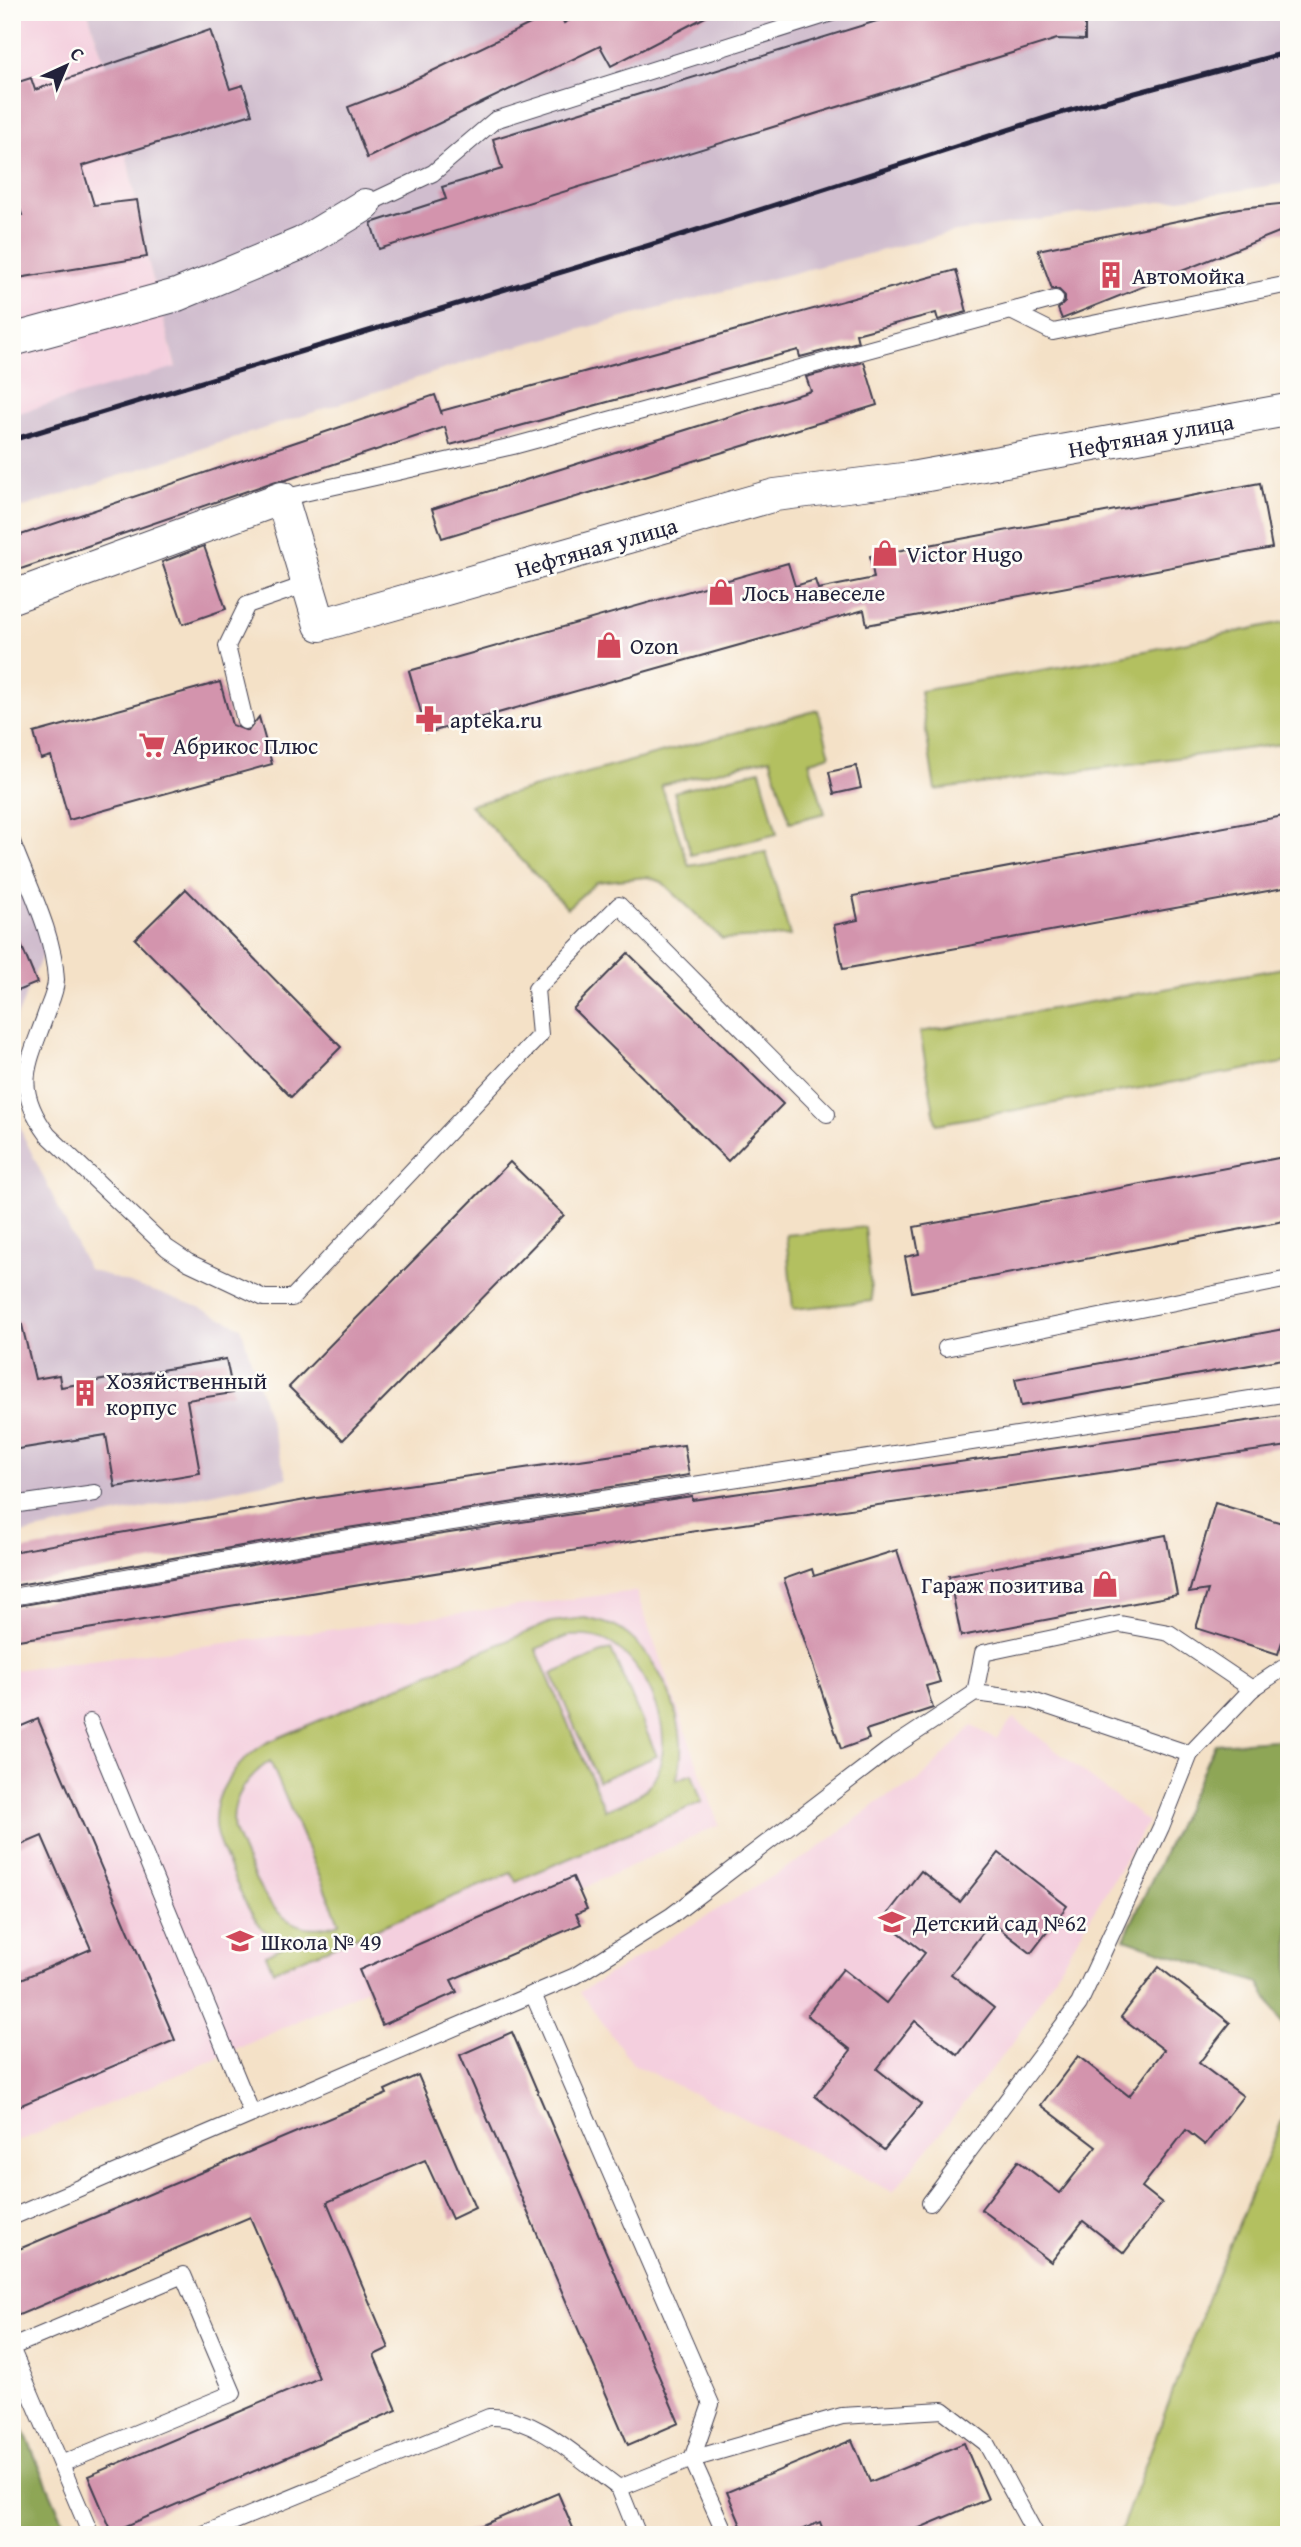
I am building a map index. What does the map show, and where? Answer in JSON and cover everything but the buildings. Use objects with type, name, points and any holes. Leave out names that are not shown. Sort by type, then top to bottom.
[{"type":"street","points":[[12,340],[177,295],[302,243],[365,205]]},
{"type":"street","name":"Нефтяная улица","points":[[282,498],[320,625],[775,495],[911,478],[1288,414]]},
{"type":"street","points":[[12,597],[282,498]]},
{"type":"lane","points":[[365,205],[433,173],[495,120],[835,12]]},
{"type":"lane","points":[[1011,311],[1053,332],[1289,284]]},
{"type":"lane","points":[[282,498],[513,446],[1055,299]]},
{"type":"lane","points":[[246,721],[227,646],[247,605],[308,584]]},
{"type":"lane","points":[[12,842],[53,955],[56,983],[27,1068],[25,1090],[33,1114],[48,1135],[167,1248],[188,1262],[264,1298],[292,1298],[540,1035],[536,989],[619,905],[827,1114]]},
{"type":"lane","points":[[946,1348],[1289,1279]]},
{"type":"lane","points":[[12,1597],[330,1541],[1289,1393]]},
{"type":"lane","points":[[12,1505],[95,1493]]},
{"type":"lane","points":[[975,1693],[983,1653],[1120,1624],[1169,1633],[1252,1689]]},
{"type":"lane","points":[[930,2203],[1079,2004],[1161,1828],[1189,1754],[1252,1689],[1289,1664]]},
{"type":"lane","points":[[12,2217],[575,1976],[671,1916],[887,1751],[975,1693],[1030,1700],[1189,1754]]},
{"type":"lane","points":[[90,1721],[252,2114]]},
{"type":"lane","points":[[533,1994],[711,2404],[692,2459],[726,2535]]},
{"type":"lane","points":[[61,2464],[233,2393],[183,2275],[12,2348],[61,2464],[91,2535]]},
{"type":"lane","points":[[619,2488],[692,2459],[842,2416],[943,2410],[986,2443],[1036,2535]]},
{"type":"lane","points":[[201,2535],[489,2417],[509,2416],[531,2423],[619,2488],[638,2535]]},
{"type":"shaded area","points":[[12,12],[88,12],[105,66],[56,83],[126,153],[147,257],[176,368],[12,417]]},
{"type":"shaded area","points":[[88,12],[1289,12],[1289,183],[950,233],[724,291],[503,350],[12,511],[12,415],[176,367],[147,257],[126,153],[82,166],[56,83],[105,65]]},
{"type":"shaded area","points":[[12,860],[53,929],[12,1029]]},
{"type":"shaded area","points":[[12,1100],[23,1135],[88,1269],[197,1306],[241,1327],[287,1478],[12,1536]]},
{"type":"shaded area","name":"Школа № 49","points":[[636,1591],[719,1825],[218,2058],[12,2144],[12,1670]]},
{"type":"shaded area","name":"Детский сад №62","points":[[1014,1718],[1148,1822],[1019,2035],[893,2192],[633,2064],[580,1992],[813,1852],[884,1798],[918,1782],[972,1726],[996,1739]]},
{"type":"green space","points":[[1284,622],[1289,643],[1289,743],[935,790],[920,691],[1111,658]]},
{"type":"green space","points":[[818,710],[830,755],[809,762],[825,813],[790,822],[770,758],[661,785],[689,866],[766,852],[790,936],[722,939],[662,882],[647,877],[597,882],[567,908],[470,805]]},
{"type":"green space","points":[[760,770],[777,834],[691,855],[674,792]]},
{"type":"green space","points":[[1289,967],[1289,1062],[936,1124],[920,1032]]},
{"type":"green space","points":[[865,1227],[872,1301],[793,1309],[786,1235]]},
{"type":"green space","points":[[585,1618],[608,1624],[621,1630],[650,1659],[662,1677],[678,1719],[681,1761],[676,1780],[692,1774],[702,1802],[516,1881],[511,1873],[273,1971],[266,1955],[284,1946],[266,1933],[248,1908],[216,1832],[215,1818],[221,1792],[236,1769],[266,1743],[551,1622]],"holes":[[[568,1636],[604,1640],[629,1658],[651,1692],[663,1732],[663,1752],[658,1771],[648,1787],[628,1801],[605,1810],[536,1649]],[[270,1761],[339,1922],[339,1923],[317,1928],[298,1925],[283,1916],[259,1886],[234,1831],[234,1809],[241,1791]]]},
{"type":"green space","points":[[611,1649],[657,1756],[598,1781],[552,1674]]},
{"type":"green space","points":[[1289,1739],[1289,2036],[1259,1983],[1124,1939],[1215,1744]]},
{"type":"green space","points":[[1289,2104],[1289,2535],[1119,2535],[1210,2292]]},
{"type":"green space","points":[[12,2403],[69,2535],[12,2535]]},
{"type":"railway","points":[[12,440],[650,245],[1064,112],[1289,52]]},
{"type":"place","name":"Автомойка","points":[[1111,275]]},
{"type":"place","name":"Victor Hugo","points":[[885,553]]},
{"type":"place","name":"Лось навеселе","points":[[721,592]]},
{"type":"place","name":"Ozon","points":[[609,645]]},
{"type":"place","name":"apteka.ru","points":[[429,719]]},
{"type":"place","name":"Абрикос Плюс","points":[[152,745]]},
{"type":"place","name":"Хозяйственный корпус","points":[[85,1393]]},
{"type":"place","name":"Гараж позитива","points":[[1105,1584]]},
{"type":"place","name":"Детский сад №62","points":[[892,1922]]},
{"type":"place","name":"Школа № 49","points":[[240,1941]]}]
